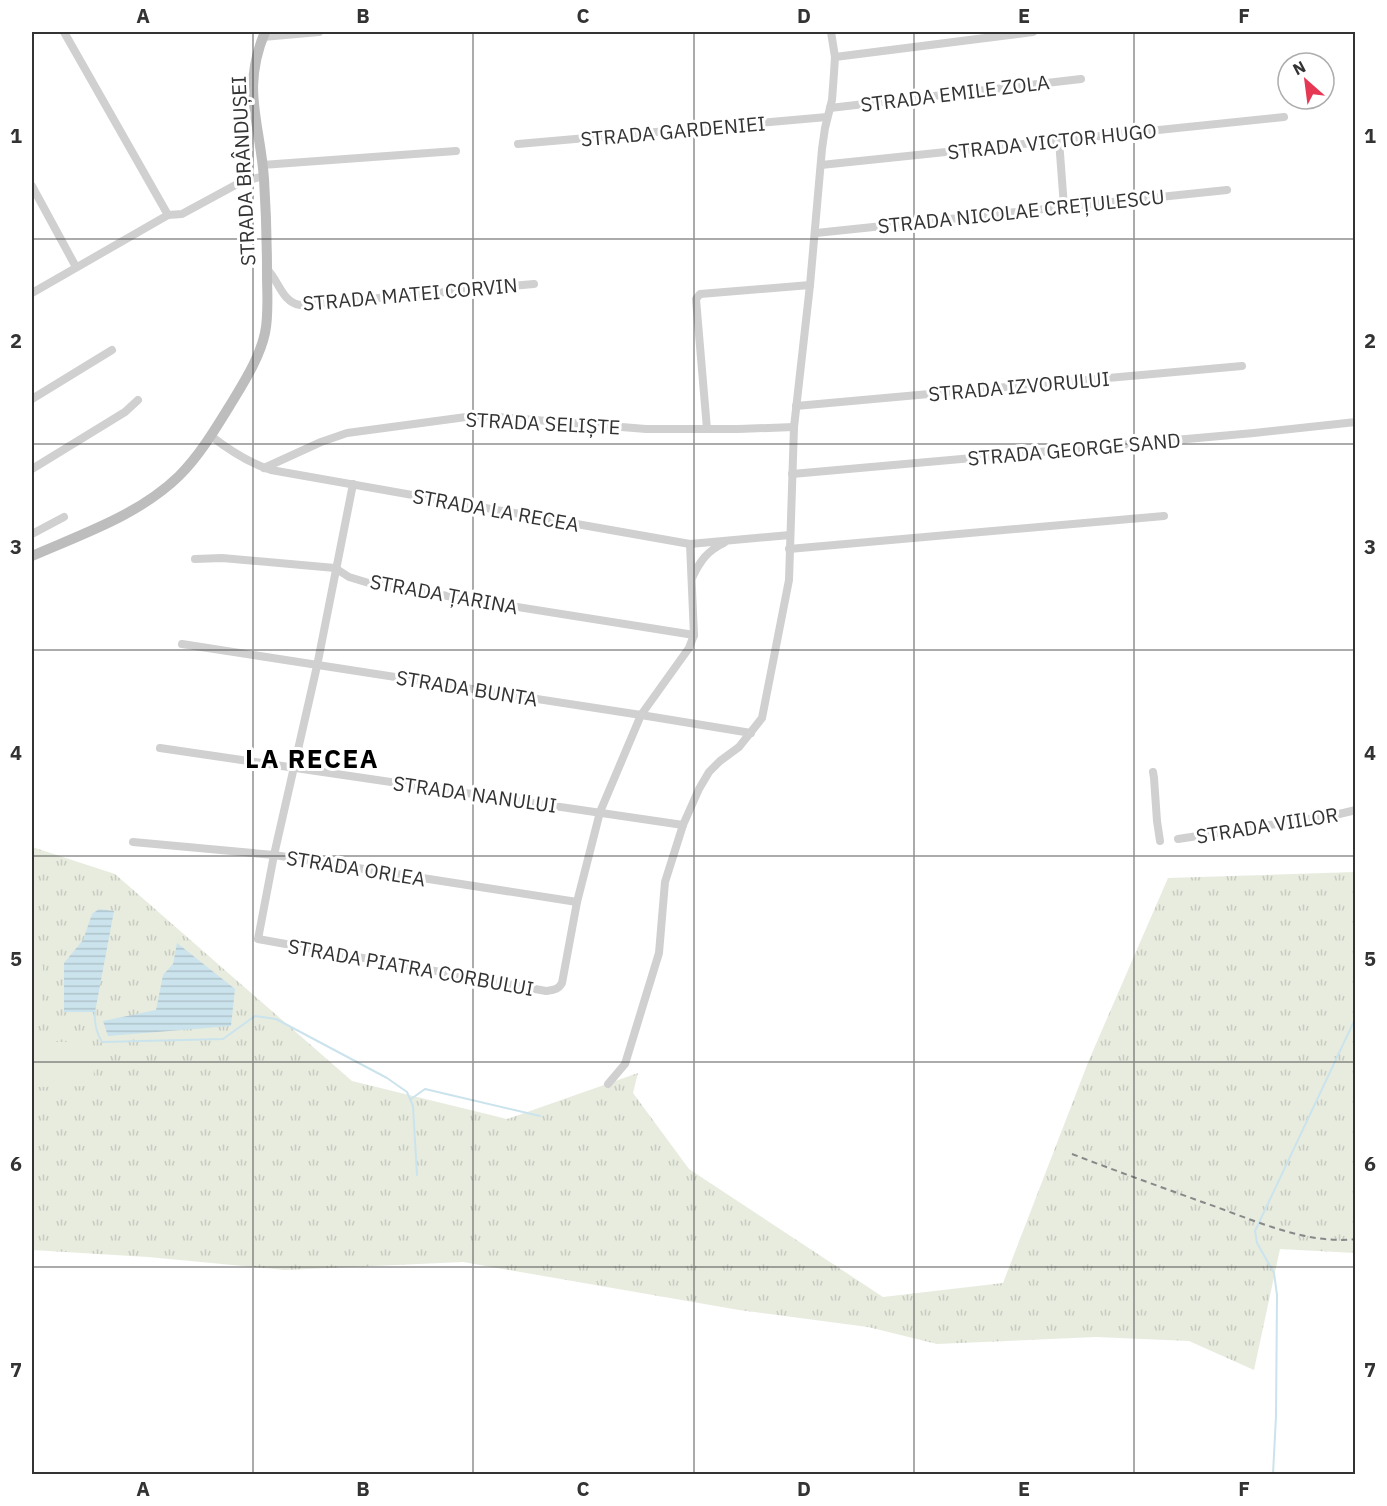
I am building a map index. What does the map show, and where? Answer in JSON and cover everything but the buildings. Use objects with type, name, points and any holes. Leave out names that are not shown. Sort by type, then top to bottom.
[{"type":"main road","name":"STRADA BRÂNDUȘEI","points":[[32,556],[116,519],[160,492],[179,476],[211,436],[236,396],[262,345],[268,315],[267,270],[263,171],[252,87],[256,56],[264,34]]},
{"type":"street","points":[[64,32],[168,215]]},
{"type":"street","points":[[264,34],[319,32]]},
{"type":"street","points":[[608,1084],[625,1064],[658,953],[665,882],[683,825],[709,772],[739,747],[762,718],[789,580],[794,427],[816,233],[821,165],[835,57],[831,32]]},
{"type":"street","points":[[835,57],[1034,32]]},
{"type":"street","name":"STRADA EMILE ZOLA","points":[[830,108],[1080,78]]},
{"type":"street","name":"STRADA GARDENIEI","points":[[518,144],[827,117]]},
{"type":"street","name":"STRADA VICTOR HUGO","points":[[821,165],[1284,117]]},
{"type":"street","points":[[1059,140],[1064,207]]},
{"type":"street","points":[[32,293],[168,215],[183,214],[263,171],[456,151]]},
{"type":"street","points":[[32,186],[76,267]]},
{"type":"street","name":"STRADA NICOLAE CREȚULESCU","points":[[816,233],[1227,190]]},
{"type":"street","name":"STRADA MATEI CORVIN","points":[[267,270],[273,275],[286,299],[300,304],[534,284]]},
{"type":"street","points":[[707,429],[696,299],[700,294],[810,285]]},
{"type":"street","points":[[32,399],[112,350]]},
{"type":"street","name":"STRADA IZVORULUI","points":[[796,406],[1242,366]]},
{"type":"street","points":[[32,469],[125,412],[138,400]]},
{"type":"street","name":"STRADA SELIȘTE","points":[[264,468],[321,442],[347,433],[466,417],[486,416],[646,429],[794,427]]},
{"type":"street","name":"STRADA GEORGE SAND","points":[[792,474],[1356,422]]},
{"type":"street","name":"STRADA LA RECEA","points":[[211,436],[250,462],[264,468],[690,544],[790,535]]},
{"type":"street","points":[[274,855],[317,666],[353,484]]},
{"type":"street","points":[[789,549],[1164,516]]},
{"type":"street","points":[[32,534],[64,518]]},
{"type":"street","points":[[692,579],[699,563],[706,555],[717,546],[730,540]]},
{"type":"street","points":[[690,544],[694,635]]},
{"type":"street","name":"STRADA ȚARINA","points":[[195,560],[222,558],[335,568],[350,577],[372,584],[694,635]]},
{"type":"street","name":"STRADA PIATRA CORBULUI","points":[[274,855],[258,939],[546,991],[555,990],[562,983],[578,902],[600,812],[641,714],[689,648],[694,635]]},
{"type":"street","name":"STRADA BUNTA","points":[[182,645],[641,714],[751,733]]},
{"type":"street","name":"STRADA NANULUI","points":[[160,748],[683,825]]},
{"type":"street","points":[[1152,772],[1160,841]]},
{"type":"street","name":"STRADA VIILOR","points":[[1178,839],[1356,810]]},
{"type":"street","name":"STRADA ORLEA","points":[[133,842],[274,855],[578,902]]},
{"type":"green space","points":[[32,847],[115,874],[352,1081],[507,1119],[638,1073],[633,1093],[689,1169],[883,1297],[1003,1283],[1089,1060],[1168,878],[1355,872],[1355,1253],[1280,1249],[1254,1370],[1189,1341],[1096,1337],[937,1344],[868,1327],[739,1310],[463,1262],[285,1270],[148,1257],[32,1250]]},
{"type":"green space","points":[[32,966],[43,966],[41,1010],[32,1010]]},
{"type":"green space","points":[[32,1042],[93,1042],[94,1086],[32,1087]]},
{"type":"water","points":[[99,909],[114,911],[95,1012],[64,1012],[64,963],[83,940],[92,914]]},
{"type":"water","points":[[177,943],[235,989],[231,1026],[108,1036],[103,1021],[156,1010],[163,975],[173,964]]},
{"type":"waterway","points":[[95,1012],[96,1028],[102,1042],[223,1039],[255,1016],[276,1019],[387,1078],[407,1092],[413,1106],[417,1175]]},
{"type":"waterway","points":[[1273,1474],[1277,1295],[1274,1273],[1257,1243],[1255,1231],[1356,1017]]},
{"type":"waterway","points":[[411,1099],[425,1089],[540,1116]]},
{"type":"railway","points":[[1072,1154],[1279,1229],[1318,1238],[1356,1239]]},
{"type":"district","name":"LA RECEA","points":[[312,758]]}]
